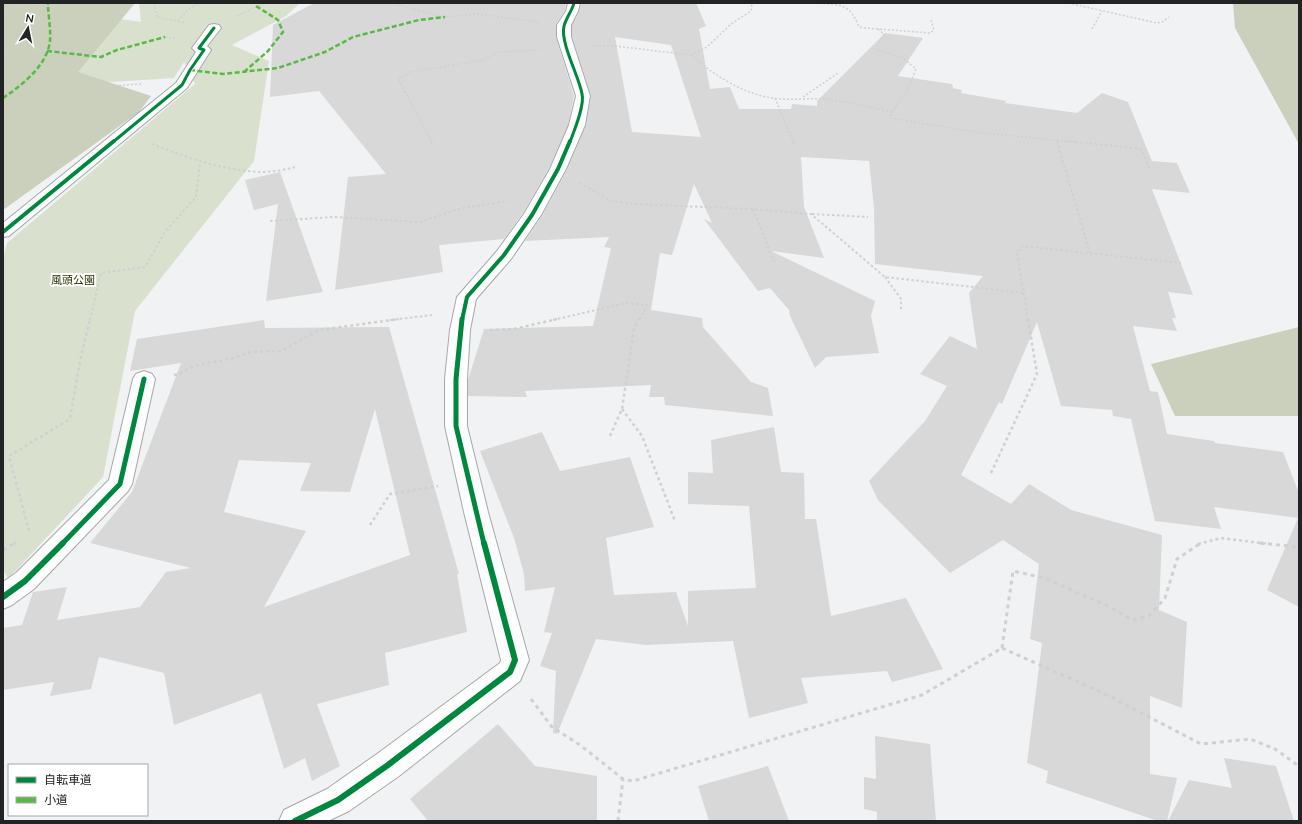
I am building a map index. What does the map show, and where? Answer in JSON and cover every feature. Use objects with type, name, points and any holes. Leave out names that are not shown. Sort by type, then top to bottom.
[{"type":"street","points":[[295,821],[338,800],[382,769],[510,672],[515,660],[456,426],[456,379],[461,323],[467,297],[504,255],[538,204],[558,169],[577,125],[583,96],[564,37],[564,25],[572,11],[574,3]]},
{"type":"street","points":[[3,232],[182,85],[204,50],[198,48],[214,28]]},
{"type":"street","points":[[3,597],[25,581],[120,484],[144,380]]},
{"type":"path","points":[[3,9],[45,3]]},
{"type":"path","points":[[178,22],[187,11],[198,3]]},
{"type":"path","points":[[392,3],[445,16],[478,14],[564,25]]},
{"type":"path","points":[[434,146],[398,80],[401,76],[410,72],[483,60],[500,52],[615,46],[691,54],[707,47],[731,24],[751,11],[752,3]]},
{"type":"path","points":[[819,3],[835,4],[844,7],[852,12],[859,27],[930,33],[934,30],[931,20]]},
{"type":"path","points":[[1068,3],[1157,24],[1169,17]]},
{"type":"path","points":[[1092,29],[1102,11]]},
{"type":"path","points":[[878,29],[884,34],[875,49],[906,58],[916,69],[907,91],[892,112],[890,118],[984,133],[1136,148],[1142,150],[1150,171]]},
{"type":"path","points":[[3,51],[47,51]]},
{"type":"path","points":[[691,54],[706,68],[755,93],[775,98],[802,98],[845,102],[892,112]]},
{"type":"path","points":[[39,66],[49,68],[71,82],[88,85],[112,86],[184,82]]},
{"type":"path","points":[[802,98],[838,74]]},
{"type":"path","points":[[775,98],[795,147]]},
{"type":"path","points":[[123,133],[179,155],[217,166],[264,172],[297,167]]},
{"type":"path","points":[[1057,140],[1090,254]]},
{"type":"path","points":[[30,534],[9,456],[70,419],[80,361],[101,273],[146,267],[166,232],[196,197],[200,161]]},
{"type":"path","points":[[558,169],[609,200],[632,204],[752,209],[868,217]]},
{"type":"path","points":[[270,221],[334,217],[420,222],[462,208],[509,201],[538,204]]},
{"type":"path","points":[[752,209],[774,262]]},
{"type":"path","points":[[811,214],[885,276],[901,299],[901,310]]},
{"type":"path","points":[[991,473],[1037,374],[1025,293],[1017,253],[1022,246],[1181,263]]},
{"type":"path","points":[[885,276],[1025,293]]},
{"type":"path","points":[[144,380],[180,374],[193,366],[234,358],[251,352],[281,350],[318,330],[355,324],[432,315],[461,323],[514,329],[626,303],[647,305],[634,328],[622,409],[610,436]]},
{"type":"path","points":[[622,409],[642,436],[675,521]]},
{"type":"path","points":[[370,525],[390,494],[469,481]]},
{"type":"path","points":[[1002,648],[1013,571],[1044,578],[1108,606],[1132,620],[1149,616],[1165,598],[1177,559],[1199,543],[1221,538],[1299,547]]},
{"type":"path","points":[[3,550],[16,542]]},
{"type":"path","points":[[510,672],[552,727],[580,745],[623,779],[632,781],[922,695],[1002,648]]},
{"type":"path","points":[[1002,648],[1103,693],[1201,744],[1250,739],[1275,749],[1299,766]]},
{"type":"path","points":[[618,821],[623,779]]},
{"type":"green space","name":"風頭公園","points":[[3,3],[12,3],[141,22],[139,3],[300,3],[286,16],[232,45],[269,61],[254,161],[135,311],[103,477],[8,579],[3,569],[3,259],[7,243],[195,84],[184,62],[174,78],[47,86]]},
{"type":"green space","points":[[3,3],[135,3],[78,72],[151,96],[139,112],[3,210]]},
{"type":"green space","points":[[1233,3],[1299,3],[1299,144],[1235,28]]},
{"type":"green space","points":[[1299,327],[1299,416],[1175,416],[1151,364]]},
{"type":"building","points":[[314,3],[566,3],[565,10],[556,24],[556,37],[574,96],[568,125],[549,168],[523,213],[504,239],[439,245],[443,272],[335,290],[348,177],[386,174],[319,91],[270,97],[273,25]]},
{"type":"building","points":[[581,3],[696,3],[706,26],[699,29],[710,89],[730,87],[739,109],[791,109],[792,104],[817,106],[817,101],[885,33],[923,38],[898,76],[952,84],[953,88],[962,90],[961,93],[1006,101],[1005,103],[1077,113],[1102,93],[1128,102],[1152,161],[1177,163],[1190,193],[1152,189],[1193,295],[1168,292],[1176,318],[1172,318],[1177,331],[1133,326],[1150,391],[1158,392],[1167,434],[1214,441],[1215,443],[1283,452],[1299,493],[1299,607],[1267,590],[1298,518],[1214,507],[1221,529],[1155,521],[1131,419],[1113,416],[1112,410],[1061,406],[1037,322],[1002,404],[999,402],[961,475],[1011,504],[1029,484],[1071,510],[1162,535],[1159,610],[1187,622],[1182,708],[1150,696],[1150,774],[1177,778],[1167,821],[1158,821],[1046,783],[1048,771],[1027,763],[1042,643],[1030,639],[1039,564],[1003,540],[950,573],[878,500],[869,481],[925,421],[947,386],[920,374],[950,336],[977,349],[969,293],[983,276],[875,264],[874,208],[869,161],[801,157],[804,207],[824,258],[771,251],[875,301],[871,316],[879,353],[826,357],[815,368],[790,316],[789,310],[770,288],[758,291],[704,219],[712,223],[694,184],[672,255],[660,253],[651,310],[702,318],[703,327],[751,382],[768,388],[773,416],[665,405],[664,397],[649,397],[651,385],[525,391],[527,397],[468,396],[468,380],[484,329],[593,326],[611,248],[604,247],[609,237],[525,241],[542,216],[567,170],[586,125],[591,96],[572,37],[572,25],[579,12]],"holes":[[[615,37],[671,45],[701,137],[632,132]]]},
{"type":"building","points":[[280,172],[323,292],[266,301],[278,204],[254,210],[245,180]]},
{"type":"building","points":[[264,320],[265,328],[389,327],[459,574],[457,574],[467,632],[385,653],[389,685],[317,704],[340,766],[312,781],[305,758],[284,769],[261,693],[174,725],[164,673],[99,657],[91,689],[50,696],[54,682],[3,690],[3,628],[22,625],[33,592],[67,587],[57,620],[140,607],[166,572],[191,568],[90,543],[132,492],[181,363],[130,371],[137,339]],"holes":[[[375,409],[410,555],[264,607],[306,531],[224,512],[239,460],[311,463],[300,491],[350,492]]]},
{"type":"building","points":[[774,427],[781,472],[804,473],[805,519],[816,519],[831,616],[906,598],[943,669],[892,682],[887,671],[801,678],[808,703],[749,718],[733,641],[646,645],[596,639],[557,734],[553,733],[556,671],[540,666],[552,633],[544,632],[555,587],[525,591],[524,574],[514,538],[480,451],[542,432],[560,471],[630,457],[654,527],[606,538],[614,595],[676,592],[688,626],[688,591],[756,588],[749,506],[688,504],[688,472],[713,473],[711,440]]},
{"type":"building","points":[[498,724],[535,766],[597,776],[597,821],[428,821],[410,799]]},
{"type":"building","points":[[875,736],[930,744],[936,821],[877,821],[877,812],[864,809],[864,777],[876,779]]},
{"type":"building","points":[[1224,758],[1276,766],[1294,821],[1168,821],[1189,780],[1232,788]]},
{"type":"building","points":[[768,766],[789,821],[709,821],[698,786]]},
{"type":"marked path","points":[[3,98],[25,81],[45,57],[50,40],[48,3]]},
{"type":"marked path","points":[[244,72],[268,51],[283,32],[278,20],[256,6]]},
{"type":"marked path","points":[[190,70],[223,74],[278,68],[325,52],[353,37],[419,20],[445,17]]},
{"type":"marked path","points":[[47,51],[101,57],[117,50],[165,37]]},
{"type":"cycle path","points":[[295,821],[338,800],[388,765],[510,672],[515,660],[476,512],[456,426],[456,379],[460,330],[467,297],[504,255],[532,215],[558,169],[577,125],[583,96],[564,37],[564,25],[572,11],[574,3]]},
{"type":"cycle path","points":[[3,232],[182,85],[190,70],[204,50],[199,48],[214,28]]},
{"type":"cycle path","points":[[3,597],[25,581],[120,484],[144,379]]}]
